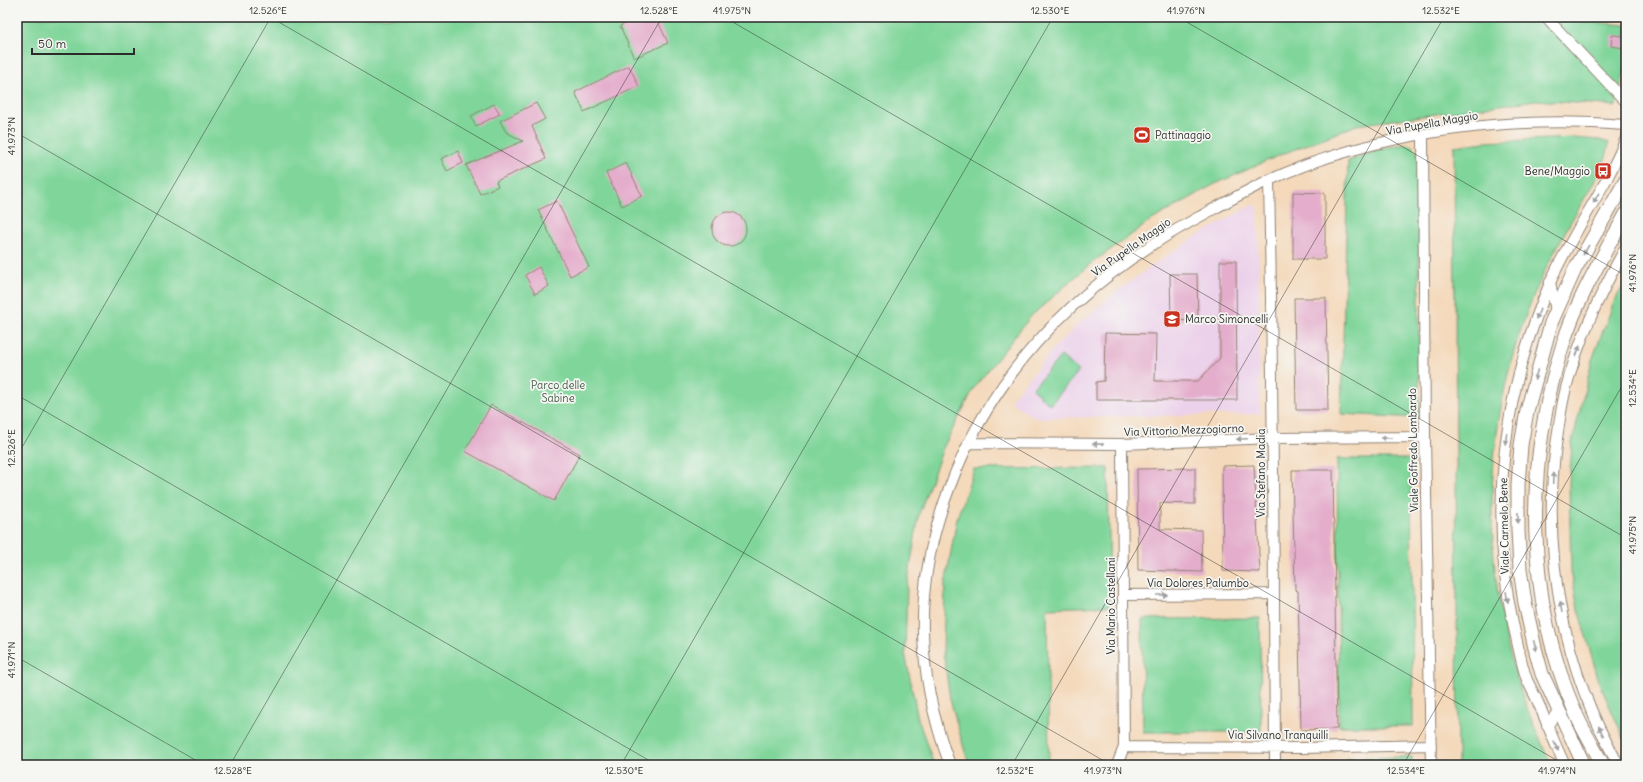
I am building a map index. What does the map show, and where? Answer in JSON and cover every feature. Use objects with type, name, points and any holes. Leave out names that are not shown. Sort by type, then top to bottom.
[{"type":"street","points":[[1546,17],[1626,102]]},
{"type":"street","name":"Via Pupella Maggio","points":[[950,765],[935,718],[929,692],[924,658],[922,624],[923,600],[933,540],[942,506],[968,442],[997,394],[1050,327],[1114,270],[1177,229],[1269,180],[1348,152],[1423,135],[1516,123],[1582,122],[1626,125]]},
{"type":"street","name":"Viale Goffredo Lombardo","points":[[1423,135],[1424,437],[1431,765]]},
{"type":"street","name":"Viale Carmelo Bene","points":[[1565,765],[1527,680],[1507,599],[1503,561],[1501,497],[1506,439],[1517,382],[1530,336],[1550,282],[1611,170],[1626,138]]},
{"type":"street","name":"Via Stefano Madia","points":[[1269,180],[1274,438],[1273,594],[1276,765]]},
{"type":"street","name":"Viale Carmelo Bene","points":[[1584,765],[1542,674],[1528,620],[1520,569],[1518,508],[1521,445],[1527,411],[1544,346],[1556,311],[1575,269],[1626,180]]},
{"type":"street","points":[[1603,765],[1591,746],[1570,698],[1557,660],[1541,595],[1535,535],[1536,485],[1546,405],[1563,344],[1574,315],[1595,271],[1626,214]]},
{"type":"street","points":[[1619,765],[1600,731],[1575,665],[1562,611],[1556,576],[1552,523],[1552,495],[1554,459],[1566,389],[1595,306],[1626,247]]},
{"type":"street","points":[[1550,282],[1556,311]]},
{"type":"street","points":[[1574,315],[1595,306]]},
{"type":"street","name":"Via Vittorio Mezzogiorno","points":[[968,442],[1122,444],[1274,438],[1424,437]]},
{"type":"street","name":"Via Mario Castellani","points":[[1117,765],[1124,747],[1122,444]]},
{"type":"street","name":"Via Dolores Palumbo","points":[[1123,595],[1273,594]]},
{"type":"street","points":[[1570,698],[1591,709]]},
{"type":"street","points":[[1547,726],[1559,710]]},
{"type":"street","name":"Via Silvano Tranquilli","points":[[1124,747],[1275,748],[1431,745]]},
{"type":"shaded area","name":"Marco Simoncelli","points":[[1252,205],[1255,205],[1258,210],[1260,414],[1035,418],[1010,401],[1054,348],[1075,327],[1115,293],[1192,239]]},
{"type":"green space","name":"Parco delle Sabine","points":[[17,17],[1565,17],[1567,20],[1626,25],[1626,64],[1616,106],[1536,100],[1357,125],[1280,155],[1213,185],[1152,220],[1089,265],[1031,316],[974,388],[943,448],[919,514],[907,586],[905,653],[918,719],[934,765],[17,765]]},
{"type":"green space","points":[[1573,138],[1600,140],[1609,143],[1601,170],[1550,260],[1536,290],[1515,347],[1501,406],[1493,467],[1492,529],[1498,590],[1509,651],[1527,709],[1552,765],[1458,765],[1454,146],[1485,142]]},
{"type":"green space","points":[[1405,144],[1415,148],[1419,159],[1419,418],[1341,414],[1348,161],[1384,148]]},
{"type":"green space","points":[[1626,281],[1626,743],[1600,685],[1578,609],[1571,571],[1569,483],[1572,443],[1592,360],[1614,302]]},
{"type":"green space","points":[[1061,356],[1079,371],[1050,405],[1032,389]]},
{"type":"green space","points":[[1337,459],[1411,459],[1413,726],[1339,726]]},
{"type":"green space","points":[[1108,468],[1110,606],[1047,608],[1049,761],[1102,760],[1100,765],[970,765],[950,699],[943,651],[945,585],[957,518],[974,469]]},
{"type":"green space","points":[[1260,618],[1261,732],[1143,732],[1142,619]]},
{"type":"green space","points":[[1412,757],[1412,765],[1347,765],[1347,758]]},
{"type":"building","points":[[639,17],[656,17],[668,43],[634,58],[620,26]]},
{"type":"building","points":[[1612,35],[1625,36],[1624,48],[1611,46]]},
{"type":"building","points":[[629,66],[639,86],[584,112],[575,92]]},
{"type":"building","points":[[536,103],[545,119],[532,126],[546,159],[496,181],[498,186],[480,194],[466,165],[523,141],[506,132],[500,121]]},
{"type":"building","points":[[494,104],[500,114],[476,126],[471,116]]},
{"type":"building","points":[[458,151],[463,163],[447,171],[441,159]]},
{"type":"building","points":[[626,163],[642,196],[622,206],[606,173]]},
{"type":"building","points":[[1293,192],[1325,193],[1325,259],[1293,259]]},
{"type":"building","points":[[557,201],[589,267],[570,276],[538,210]]},
{"type":"building","points":[[729,212],[741,217],[746,229],[741,241],[729,246],[717,241],[712,229],[717,217]]},
{"type":"building","points":[[1220,261],[1236,261],[1237,400],[1096,400],[1096,382],[1104,381],[1105,333],[1156,334],[1155,381],[1198,381],[1220,358]]},
{"type":"building","points":[[539,267],[549,286],[535,294],[525,275]]},
{"type":"building","points":[[1170,274],[1197,274],[1198,320],[1171,321]]},
{"type":"building","points":[[1294,298],[1326,298],[1328,410],[1296,410]]},
{"type":"building","points":[[491,405],[580,454],[554,501],[465,451]]},
{"type":"building","points":[[1254,465],[1260,572],[1223,571],[1222,466]]},
{"type":"building","points":[[1195,468],[1195,504],[1160,503],[1160,529],[1201,530],[1202,572],[1138,570],[1137,469]]},
{"type":"building","points":[[1292,470],[1333,470],[1337,729],[1301,730],[1298,591],[1295,590]]},
{"type":"place","name":"Pattinaggio","points":[[1142,135]]},
{"type":"place","name":"Bene/Maggio","points":[[1603,171]]},
{"type":"place","name":"Marco Simoncelli","points":[[1172,319]]}]
